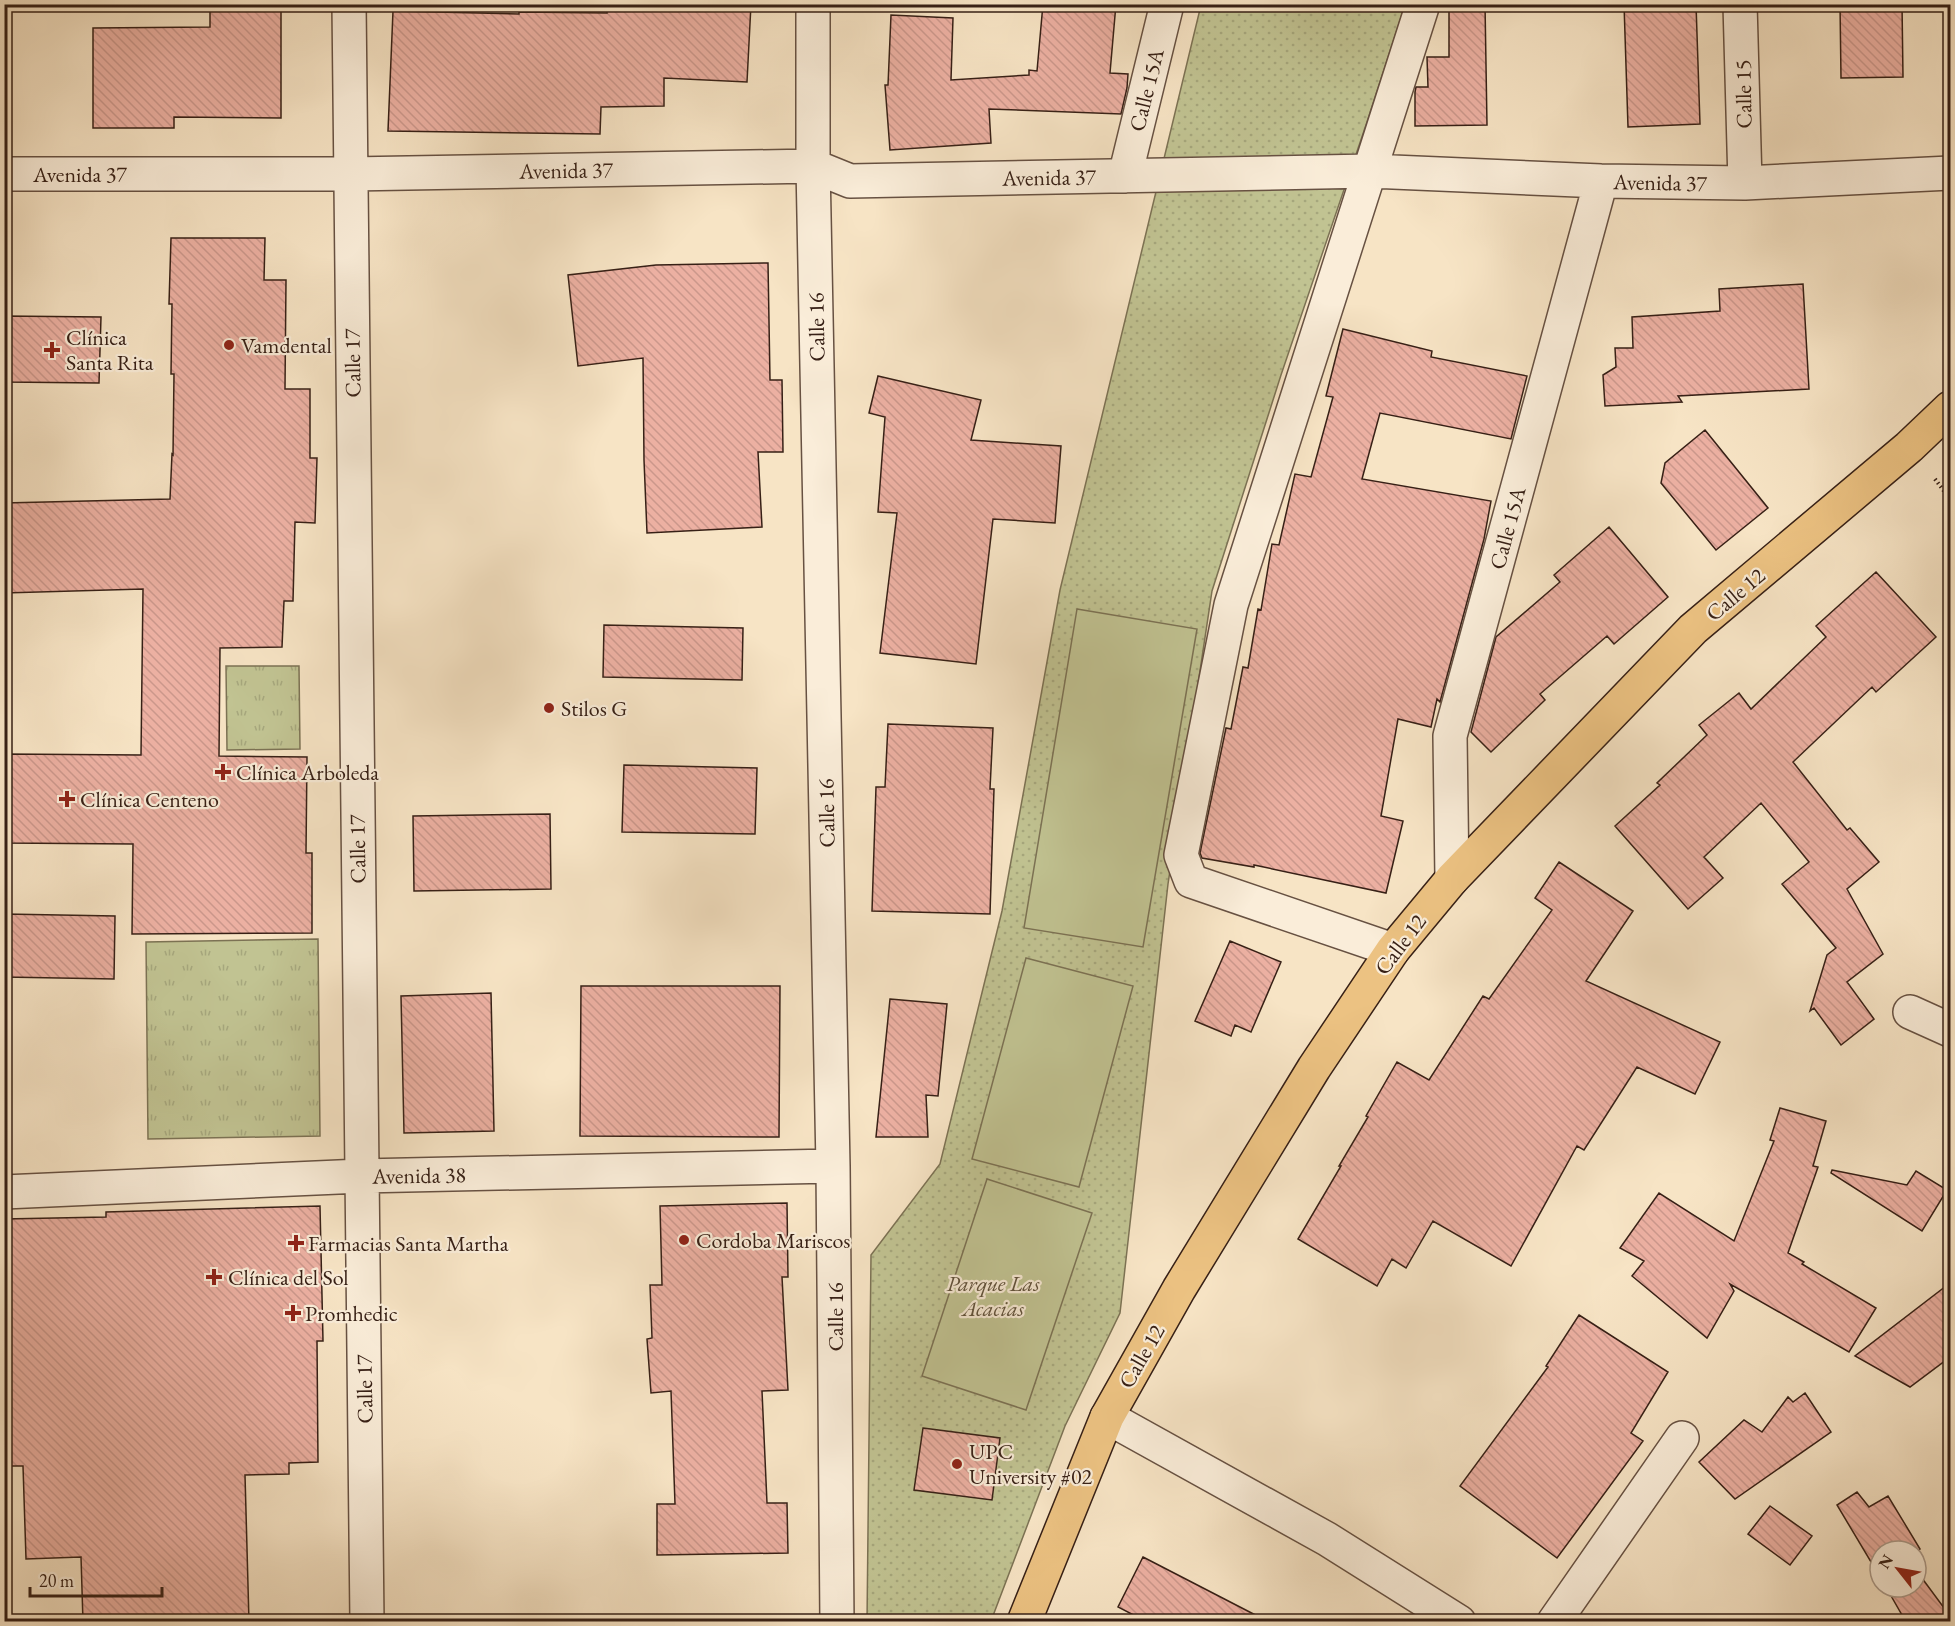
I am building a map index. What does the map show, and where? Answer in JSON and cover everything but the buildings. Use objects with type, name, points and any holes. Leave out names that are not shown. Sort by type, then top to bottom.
[{"type":"main road","name":"Calle 12","points":[[1025,1619],[1107,1417],[1179,1289],[1295,1098],[1393,950],[1452,879],[1693,629],[1909,447],[1950,408]]},
{"type":"street","name":"Calle 17","points":[[349,4],[367,1622]]},
{"type":"street","name":"Calle 16","points":[[813,4],[813,166],[834,1166],[837,1622]]},
{"type":"street","name":"Calle 15A","points":[[1125,176],[1167,4]]},
{"type":"street","points":[[1393,950],[1191,881],[1182,855],[1232,605],[1424,4]]},
{"type":"street","name":"Calle 15","points":[[1740,4],[1745,183]]},
{"type":"street","name":"Avenida 37","points":[[4,174],[350,174],[813,166],[850,181],[1370,171],[1601,181],[1745,183],[1950,173]]},
{"type":"street","name":"Calle 15A","points":[[1452,879],[1450,736],[1601,181]]},
{"type":"street","points":[[1910,1012],[1950,1030]]},
{"type":"street","name":"Avenida 38","points":[[4,1192],[361,1176],[834,1166]]},
{"type":"street","points":[[1107,1417],[1327,1539],[1458,1622]]},
{"type":"street","points":[[1554,1622],[1682,1438]]},
{"type":"path","points":[[1934,477],[1950,500]]},
{"type":"green space","name":"Parque Las Acacias","points":[[1201,5],[1405,5],[1281,375],[1212,591],[1168,884],[1120,1313],[1065,1426],[991,1621],[867,1622],[871,1255],[940,1164],[1002,911],[1060,590]]},
{"type":"green space","points":[[1077,609],[1197,629],[1143,947],[1024,928]]},
{"type":"green space","points":[[226,666],[299,666],[300,749],[227,750]]},
{"type":"green space","points":[[318,939],[320,1136],[148,1139],[146,942]]},
{"type":"green space","points":[[1026,958],[1133,986],[1079,1187],[972,1159]]},
{"type":"green space","points":[[987,1179],[1092,1213],[1026,1410],[922,1376]]},
{"type":"place","name":"Vamdental","points":[[229,345]]},
{"type":"place","name":"Clínica Santa Rita","points":[[52,350]]},
{"type":"place","name":"Stilos G","points":[[549,708]]},
{"type":"place","name":"Clínica Arboleda","points":[[223,772]]},
{"type":"place","name":"Clínica Centeno","points":[[67,799]]},
{"type":"place","name":"Cordoba Mariscos","points":[[684,1240]]},
{"type":"place","name":"Farmacias Santa Martha","points":[[296,1243]]},
{"type":"place","name":"Clínica del Sol","points":[[214,1277]]},
{"type":"place","name":"Promhedic","points":[[293,1313]]},
{"type":"place","name":"UPC University #02","points":[[957,1464]]}]
